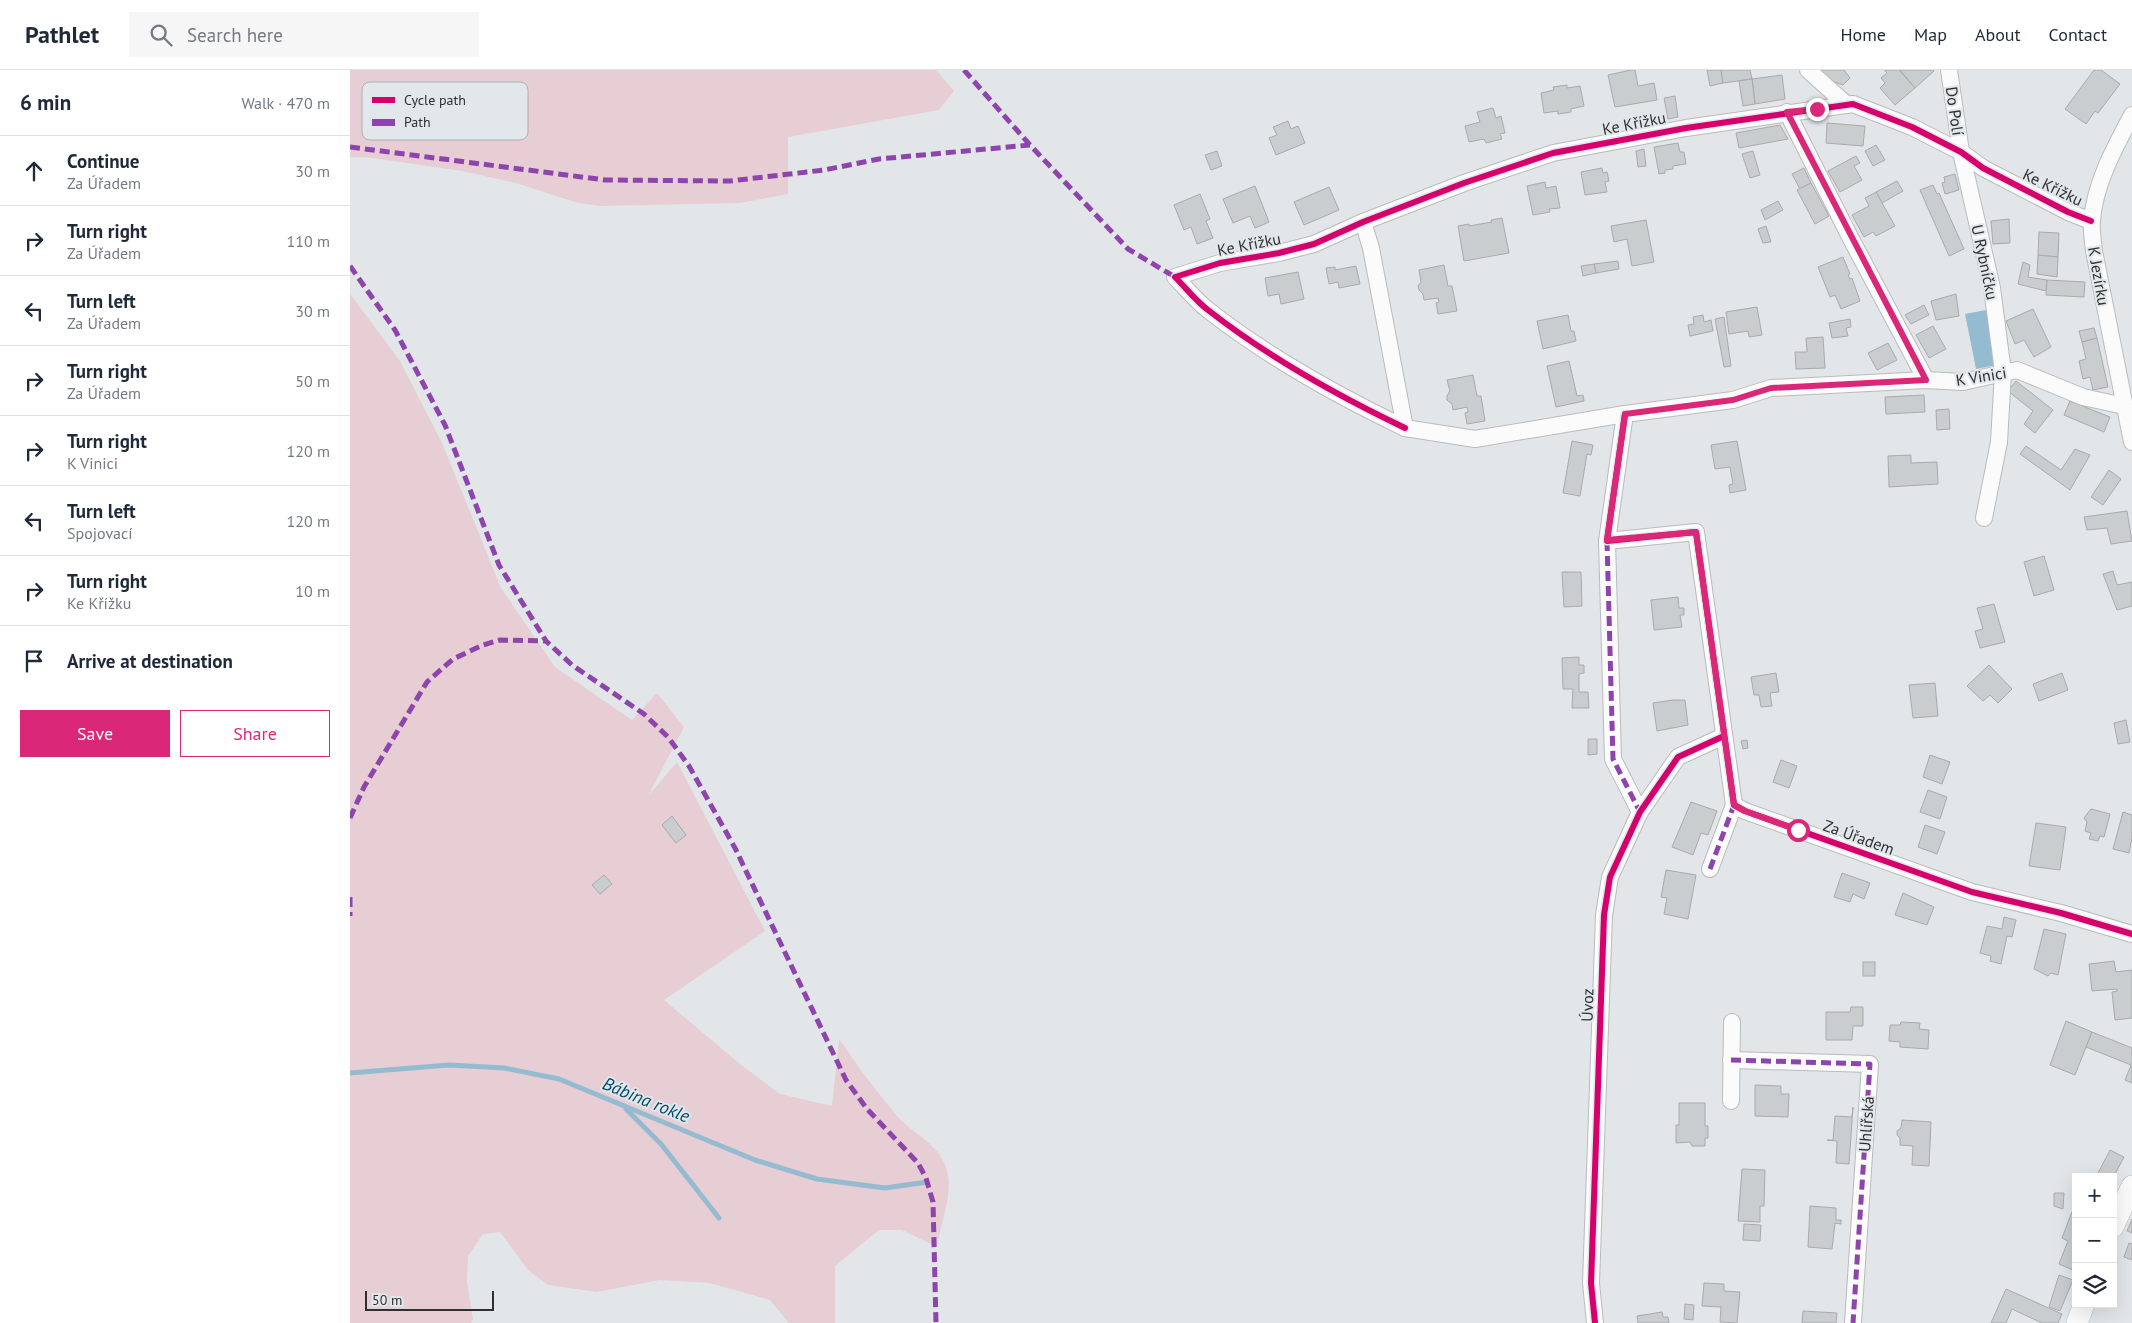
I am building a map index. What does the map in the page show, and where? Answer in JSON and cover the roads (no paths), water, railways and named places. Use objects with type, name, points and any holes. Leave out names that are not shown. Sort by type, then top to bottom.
[{"type":"main road","points":[[2117,1218],[2132,1186]]},
{"type":"main road","points":[[2076,1323],[2082,1308]]},
{"type":"street","points":[[1808,70],[1847,105]]},
{"type":"street","name":"Do Polí","points":[[1949,70],[1961,152]]},
{"type":"street","name":"Ke Křížku","points":[[1405,428],[1348,401],[1279,360],[1206,309],[1175,277],[1220,263],[1279,253],[1314,244],[1363,222],[1464,183],[1553,153],[1686,128],[1853,104],[1912,127],[1961,152],[1983,168],[2068,212],[2091,220]]},
{"type":"street","points":[[1787,112],[1926,380]]},
{"type":"street","name":"K Jezírku","points":[[2132,115],[2111,155],[2096,198],[2091,220],[2094,251],[2132,442]]},
{"type":"street","name":"U Rybníčku","points":[[1961,152],[1992,288],[2003,372],[1999,442],[1984,518]]},
{"type":"street","points":[[1363,222],[1371,248],[1405,428],[1475,439],[1625,414],[1607,540],[1606,568],[1613,759],[1640,812]]},
{"type":"street","name":"K Vinici","points":[[1625,414],[1733,400],[1771,388],[1926,380],[1963,382],[2017,370],[2084,397],[2124,406]]},
{"type":"street","points":[[1607,540],[1696,532],[1734,805],[1710,869]]},
{"type":"street","name":"Úvoz","points":[[1596,1323],[1592,1283],[1604,915],[1610,877],[1640,812],[1678,757],[1724,736]]},
{"type":"street","name":"Za Úřadem","points":[[1734,805],[1745,811],[1972,892],[2061,913],[2132,934]]},
{"type":"street","points":[[1731,1101],[1732,1022]]},
{"type":"street","name":"Uhlířská","points":[[1731,1060],[1870,1064],[1853,1323]]},
{"type":"water","points":[[1986,310],[1997,365],[1976,369],[1965,314]]},
{"type":"waterway","name":"Bábina rokle","points":[[350,1073],[449,1065],[504,1068],[559,1079],[755,1160],[817,1179],[885,1188],[927,1182]]},
{"type":"waterway","points":[[626,1109],[661,1144],[719,1218]]}]
